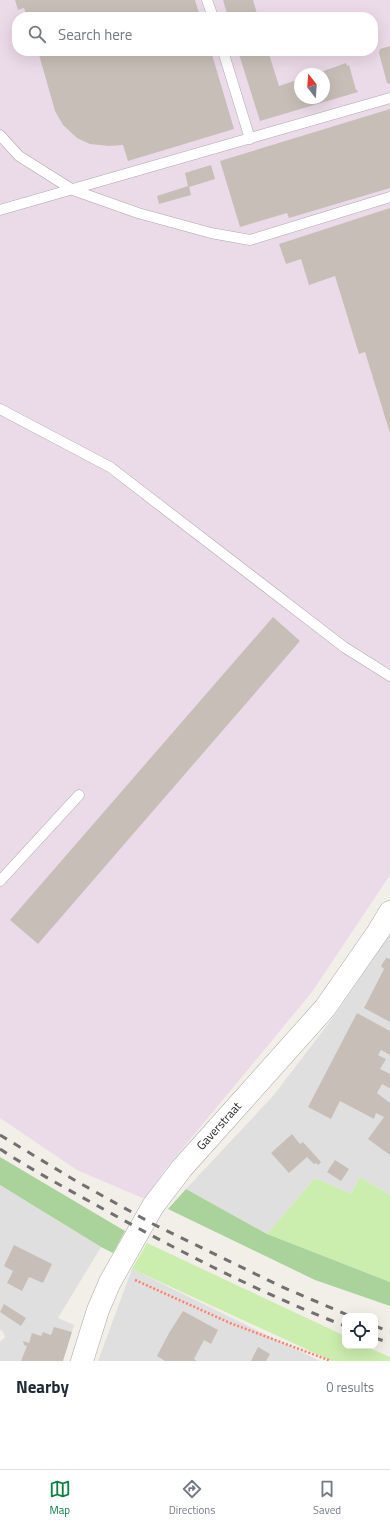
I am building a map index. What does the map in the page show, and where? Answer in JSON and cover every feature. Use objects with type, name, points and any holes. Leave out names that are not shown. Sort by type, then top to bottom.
[{"type":"street","name":"Gaverstraat","points":[[82,1361],[98,1310],[116,1271],[153,1206],[167,1186],[325,1008],[378,932],[390,912]]},
{"type":"lane","points":[[208,0],[212,12]]},
{"type":"lane","points":[[225,56],[250,139]]},
{"type":"lane","points":[[0,210],[390,98]]},
{"type":"lane","points":[[0,135],[19,156],[73,190],[138,214],[211,233],[250,240],[390,197]]},
{"type":"lane","points":[[0,409],[110,467],[344,647],[390,676]]},
{"type":"lane","points":[[0,881],[79,795]]},
{"type":"path","points":[[116,1271],[230,1323],[331,1361]]},
{"type":"shaded area","points":[[0,0],[390,0],[390,875],[312,992],[164,1171],[145,1199],[77,1170],[0,1118]]},
{"type":"shaded area","points":[[390,934],[390,1195],[360,1177],[351,1194],[315,1178],[267,1234],[186,1189],[273,1096],[335,1015]]},
{"type":"shaded area","points":[[0,1185],[101,1247],[58,1318],[74,1325],[62,1361],[0,1361],[0,1342],[5,1337],[3,1332],[0,1330]]},
{"type":"shaded area","points":[[132,1269],[320,1361],[98,1361]]},
{"type":"green space","points":[[0,1157],[125,1231],[113,1253],[0,1185]]},
{"type":"green space","points":[[360,1177],[390,1195],[390,1282],[267,1234],[315,1178],[351,1194]]},
{"type":"green space","points":[[186,1189],[267,1234],[390,1282],[390,1306],[315,1280],[168,1209]]},
{"type":"green space","points":[[147,1243],[342,1335],[342,1349],[372,1349],[390,1357],[390,1361],[332,1361],[132,1269]]},
{"type":"building","points":[[15,0],[195,0],[199,12],[25,12],[24,8],[18,10]]},
{"type":"building","points":[[223,0],[253,0],[257,12],[227,12]]},
{"type":"building","points":[[390,46],[390,84],[387,83],[379,53],[380,49]]},
{"type":"building","points":[[39,56],[212,56],[234,129],[128,161],[123,145],[109,146],[90,144],[77,138],[63,125],[55,111]]},
{"type":"building","points":[[240,56],[270,56],[279,86],[294,81],[294,104],[317,104],[260,121]]},
{"type":"building","points":[[346,63],[347,66],[349,65],[356,90],[358,92],[330,100],[330,69]]},
{"type":"building","points":[[390,109],[390,188],[289,218],[287,213],[240,227],[220,161]]},
{"type":"building","points":[[211,165],[215,179],[189,187],[191,195],[159,204],[157,196],[188,186],[185,173]]},
{"type":"building","points":[[390,208],[390,433],[365,352],[359,354],[335,276],[309,285],[301,259],[286,264],[279,244]]},
{"type":"building","points":[[273,617],[300,641],[38,944],[10,920]]},
{"type":"building","points":[[386,958],[390,959],[390,1022],[364,1008],[384,969],[381,966]]},
{"type":"building","points":[[357,1013],[390,1031],[390,1055],[381,1050],[378,1055],[386,1059],[380,1069],[390,1074],[390,1087],[389,1088],[382,1084],[377,1093],[390,1103],[390,1155],[368,1139],[384,1117],[376,1113],[374,1119],[340,1101],[331,1119],[308,1107]]},
{"type":"building","points":[[292,1134],[300,1144],[303,1142],[321,1162],[318,1165],[316,1163],[314,1164],[307,1157],[289,1173],[271,1153]]},
{"type":"building","points":[[335,1160],[349,1169],[341,1181],[327,1172]]},
{"type":"building","points":[[14,1245],[52,1264],[43,1283],[29,1277],[22,1291],[7,1283],[13,1271],[4,1266]]},
{"type":"building","points":[[4,1304],[26,1318],[21,1326],[0,1312]]},
{"type":"building","points":[[183,1311],[218,1330],[211,1344],[204,1340],[194,1359],[197,1361],[165,1361],[157,1356]]},
{"type":"building","points":[[54,1327],[72,1332],[63,1361],[21,1361],[27,1346],[24,1345],[23,1341],[29,1343],[32,1333],[41,1336],[43,1332],[51,1335]]},
{"type":"building","points":[[258,1347],[270,1354],[266,1361],[251,1361]]},
{"type":"railway","points":[[0,1135],[76,1181],[153,1224],[280,1286],[343,1313]]},
{"type":"railway","points":[[0,1149],[26,1166],[67,1189],[195,1258],[284,1301],[342,1325]]},
{"type":"railway","points":[[378,1327],[390,1332]]},
{"type":"railway","points":[[378,1339],[390,1343]]}]
